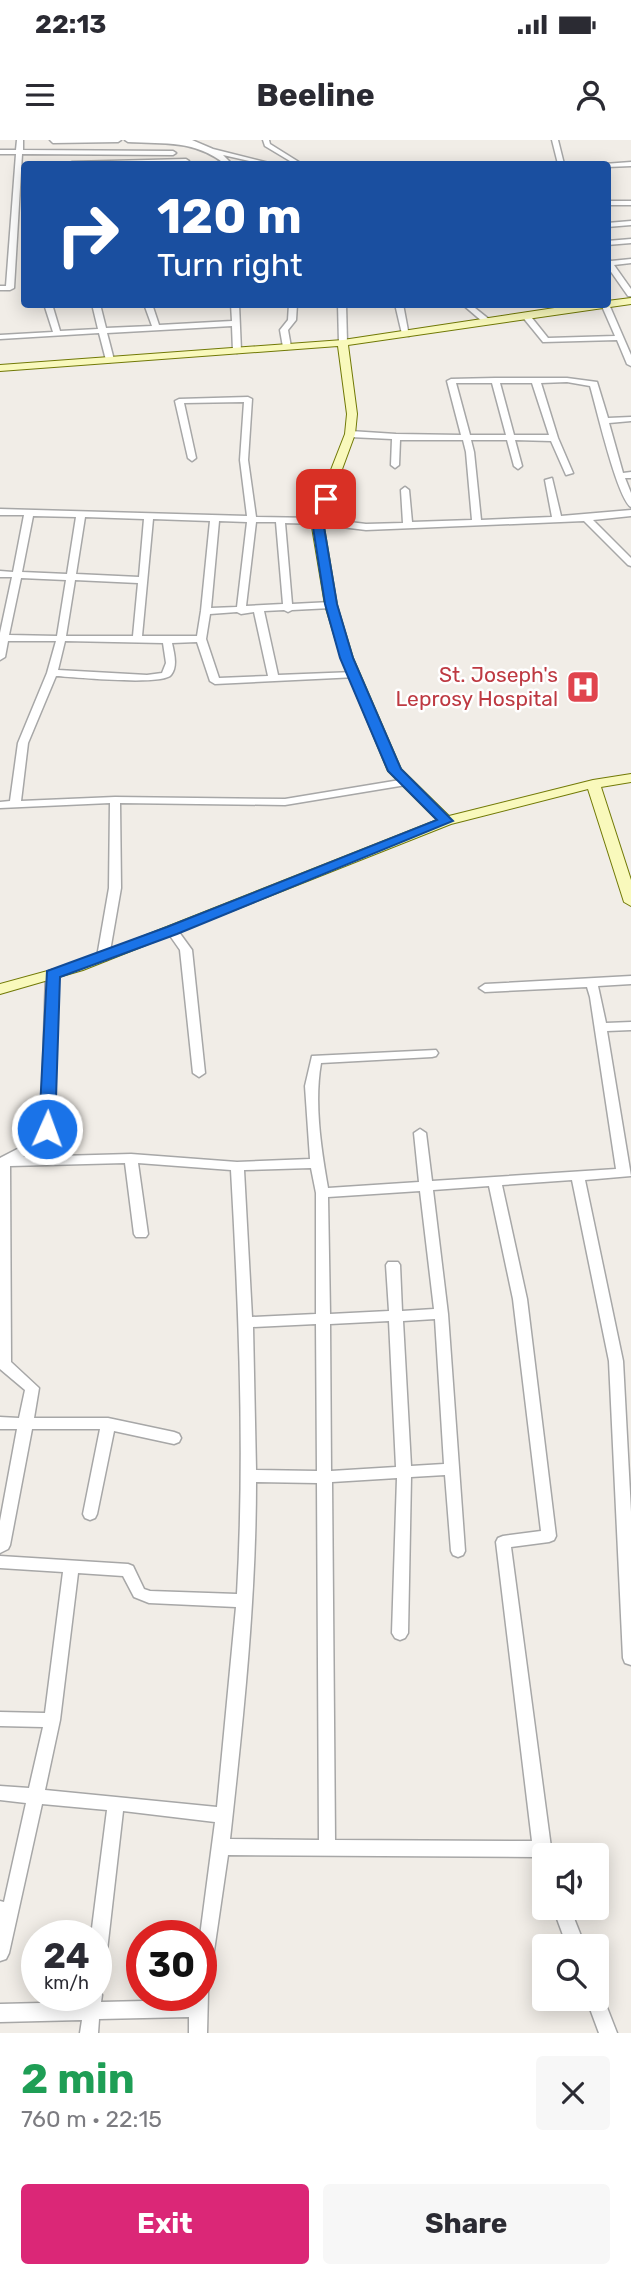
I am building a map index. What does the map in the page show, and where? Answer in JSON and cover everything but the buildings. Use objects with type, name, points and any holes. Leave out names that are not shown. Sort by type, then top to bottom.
[{"type":"street","points":[[0,288],[10,288],[12,276],[20,140]]},
{"type":"street","points":[[47,161],[53,140],[190,141],[212,151],[257,161]]},
{"type":"street","points":[[118,152],[123,140]]},
{"type":"street","points":[[266,140],[267,145],[293,161]]},
{"type":"street","points":[[555,140],[561,161]]},
{"type":"street","points":[[212,151],[225,161]]},
{"type":"street","points":[[0,152],[173,153]]},
{"type":"street","points":[[611,165],[631,164]]},
{"type":"street","points":[[611,203],[631,203]]},
{"type":"street","points":[[611,225],[631,223]]},
{"type":"street","points":[[611,243],[631,241]]},
{"type":"street","points":[[611,262],[631,261]]},
{"type":"street","points":[[611,266],[631,294]]},
{"type":"street","points":[[611,303],[631,301]]},
{"type":"street","points":[[49,308],[57,333]]},
{"type":"street","points":[[97,308],[110,360]]},
{"type":"street","points":[[149,308],[156,327]]},
{"type":"street","points":[[235,308],[237,351]]},
{"type":"street","points":[[287,347],[284,330],[292,320],[293,308]]},
{"type":"street","points":[[342,308],[343,343],[352,414],[350,434],[317,521],[331,604],[354,675],[395,771],[446,821]]},
{"type":"street","points":[[400,308],[406,334]]},
{"type":"street","points":[[470,308],[486,320]]},
{"type":"street","points":[[0,368],[343,343],[576,308]]},
{"type":"street","points":[[607,308],[631,364]]},
{"type":"street","points":[[525,315],[546,340],[620,338]]},
{"type":"street","points":[[0,337],[237,323]]},
{"type":"street","points":[[495,380],[518,466]]},
{"type":"street","points":[[477,523],[465,436],[451,381],[585,380],[594,384],[603,421],[631,504]]},
{"type":"street","points":[[536,381],[554,438],[569,473]]},
{"type":"street","points":[[192,458],[178,401],[248,399],[244,460],[252,520],[241,611]]},
{"type":"street","points":[[603,421],[631,419]]},
{"type":"street","points":[[350,434],[554,438]]},
{"type":"street","points":[[395,465],[396,437]]},
{"type":"street","points":[[620,476],[631,475]]},
{"type":"street","points":[[549,480],[557,520]]},
{"type":"street","points":[[405,490],[408,526]]},
{"type":"street","points":[[0,512],[317,521],[366,527],[557,520],[631,513]]},
{"type":"street","points":[[0,657],[1,638],[29,514]]},
{"type":"street","points":[[15,804],[23,743],[52,674],[61,640],[81,514]]},
{"type":"street","points":[[137,639],[149,515]]},
{"type":"street","points":[[586,518],[631,563]]},
{"type":"street","points":[[215,520],[201,639],[215,681],[354,675]]},
{"type":"street","points":[[279,521],[288,608]]},
{"type":"street","points":[[0,574],[144,580]]},
{"type":"street","points":[[206,611],[259,611],[331,604]]},
{"type":"street","points":[[259,611],[274,679]]},
{"type":"street","points":[[1,638],[201,639]]},
{"type":"street","points":[[52,674],[147,678],[166,674],[171,663],[167,640]]},
{"type":"street","points":[[0,989],[103,957],[446,821],[631,776]]},
{"type":"street","points":[[0,805],[115,800],[285,802],[406,782]]},
{"type":"street","points":[[593,784],[631,902]]},
{"type":"street","points":[[103,957],[115,888],[115,800]]},
{"type":"street","points":[[172,930],[186,950],[199,1073]]},
{"type":"street","points":[[2,1162],[29,1148],[47,1129],[52,974]]},
{"type":"street","points":[[485,988],[631,980]]},
{"type":"street","points":[[322,1193],[627,1173],[592,983]]},
{"type":"street","points":[[600,1027],[631,1026]]},
{"type":"street","points":[[327,1847],[322,1193],[310,1086],[316,1059],[432,1053]]},
{"type":"street","points":[[420,1133],[442,1314],[458,1551]]},
{"type":"street","points":[[2,1162],[131,1158],[237,1166],[317,1163]]},
{"type":"street","points":[[131,1158],[141,1234]]},
{"type":"street","points":[[0,1547],[3,1545],[32,1388],[4,1364],[2,1162]]},
{"type":"street","points":[[211,1920],[221,1847],[244,1601],[247,1322],[237,1166]]},
{"type":"street","points":[[578,1177],[616,1360],[631,1658]]},
{"type":"street","points":[[495,1182],[520,1298],[549,1536],[503,1542],[542,1843]]},
{"type":"street","points":[[393,1265],[404,1472],[400,1633]]},
{"type":"street","points":[[247,1322],[442,1314]]},
{"type":"street","points":[[0,1423],[108,1424],[174,1438]]},
{"type":"street","points":[[90,1514],[108,1424]]},
{"type":"street","points":[[247,1476],[324,1477],[452,1469]]},
{"type":"street","points":[[0,1562],[128,1570],[139,1593],[149,1597],[244,1601]]},
{"type":"street","points":[[0,1954],[6,1910],[37,1796],[52,1720],[71,1568]]},
{"type":"street","points":[[0,1719],[52,1720]]},
{"type":"street","points":[[0,1793],[223,1815]]},
{"type":"street","points":[[102,1920],[116,1803]]},
{"type":"street","points":[[221,1847],[532,1853]]},
{"type":"street","points":[[0,2013],[21,2011]]},
{"type":"street","points":[[89,2033],[91,2011]]},
{"type":"street","points":[[198,2033],[199,2011]]},
{"type":"street","points":[[600,2011],[608,2033]]},
{"type":"place","name":"St. Joseph's Leprosy Hospital","points":[[583,687]]},
{"type":"route","points":[[47,1129],[52,974],[78,967],[446,821],[395,771],[346,658],[331,604],[317,521],[326,499]]}]
